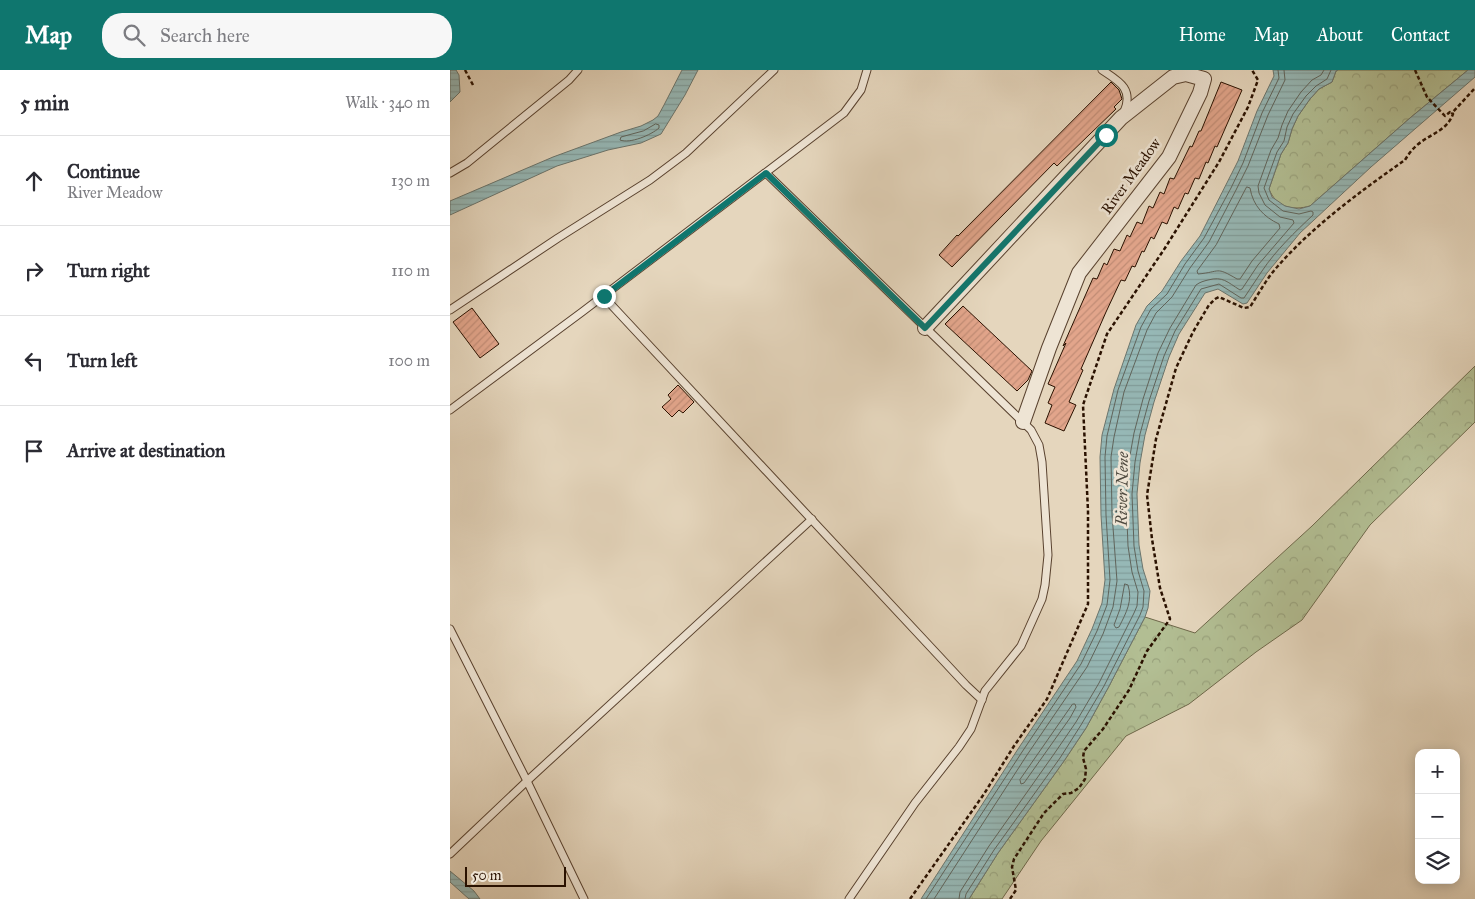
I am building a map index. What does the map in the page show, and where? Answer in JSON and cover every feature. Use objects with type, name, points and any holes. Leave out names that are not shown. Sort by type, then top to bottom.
[{"type":"street","name":"River Meadow","points":[[925,328],[1121,118],[1173,77],[1186,74],[1204,79],[1200,93],[1169,157],[1079,273],[1023,422]]},
{"type":"lane","points":[[450,173],[467,163],[569,80],[578,70]]},
{"type":"lane","points":[[450,310],[550,243],[650,180],[686,153],[774,70]]},
{"type":"lane","points":[[450,410],[604,296],[844,113],[860,90],[867,70]]},
{"type":"lane","points":[[1102,70],[1113,76],[1124,87],[1127,103],[1121,118]]},
{"type":"lane","points":[[766,173],[1031,430],[1039,445],[1042,462],[1048,555],[1045,585],[1036,613],[1020,646],[986,691],[976,719],[963,741],[915,803],[849,899]]},
{"type":"lane","points":[[604,296],[982,700]]},
{"type":"lane","points":[[450,854],[812,519]]},
{"type":"lane","points":[[450,629],[584,899]]},
{"type":"path","points":[[464,70],[473,85]]},
{"type":"path","points":[[910,899],[984,794],[1014,746],[1047,699],[1088,604],[1088,511],[1083,405],[1107,334],[1165,248],[1219,162],[1248,107],[1258,80],[1252,70]]},
{"type":"path","points":[[1415,70],[1427,96],[1445,116],[1450,112],[1452,113],[1475,88]]},
{"type":"path","points":[[1010,899],[1016,890],[1012,868],[1014,859],[1044,813],[1063,794],[1079,788],[1085,780],[1084,751],[1103,729],[1129,690],[1146,651],[1170,619],[1160,588],[1152,538],[1148,495],[1156,439],[1176,368],[1193,332],[1214,299],[1219,297],[1244,308],[1250,307],[1277,267],[1302,240],[1405,160],[1409,153],[1420,143],[1445,127],[1452,118],[1452,113]]},
{"type":"green space","points":[[1338,70],[1468,70],[1310,206],[1291,208],[1280,204],[1269,189],[1281,154],[1288,143],[1298,116],[1319,89],[1332,82]]},
{"type":"green space","points":[[1475,366],[1475,422],[1370,525],[1302,620],[1256,652],[1189,704],[1126,736],[1041,841],[1002,899],[969,899],[998,853],[1086,728],[1145,617],[1195,633],[1312,526]]},
{"type":"water","points":[[450,70],[456,70],[459,75],[460,92],[450,102]]},
{"type":"water","points":[[682,70],[698,70],[661,134],[641,143],[608,150],[557,166],[450,215],[450,201],[553,157],[653,120],[658,116]]},
{"type":"water","name":"River Nene","points":[[1273,70],[1338,70],[1332,82],[1319,89],[1298,116],[1288,143],[1281,154],[1269,189],[1272,197],[1285,206],[1299,209],[1310,206],[1468,70],[1475,70],[1475,77],[1371,167],[1300,233],[1267,273],[1247,303],[1243,304],[1218,289],[1205,293],[1179,334],[1169,357],[1145,435],[1137,494],[1139,545],[1143,569],[1150,591],[1145,617],[1086,728],[998,853],[969,899],[921,899],[1077,661],[1092,629],[1102,603],[1105,580],[1100,457],[1102,435],[1114,389],[1136,325],[1147,306],[1162,291],[1200,236],[1238,161],[1257,111],[1274,76]]},
{"type":"water","points":[[450,871],[474,891],[480,899],[469,899],[450,882]]},
{"type":"building","points":[[1111,82],[1119,90],[1122,99],[1114,107],[1116,109],[1057,166],[1054,163],[952,267],[939,255],[957,235]]},
{"type":"building","points":[[1221,82],[1242,90],[1217,147],[1215,146],[1208,163],[1206,162],[1199,179],[1195,178],[1188,194],[1185,193],[1178,209],[1174,207],[1167,224],[1162,222],[1154,239],[1151,237],[1144,252],[1142,251],[1135,267],[1132,266],[1125,281],[1121,280],[1081,369],[1083,370],[1069,402],[1076,405],[1064,431],[1045,423],[1052,405],[1048,403],[1055,387],[1048,384],[1093,278],[1097,279],[1104,263],[1107,265],[1114,249],[1120,251],[1127,235],[1130,237],[1137,222],[1142,224],[1149,206],[1153,208],[1160,192],[1164,194],[1170,178],[1174,179],[1190,146],[1192,147],[1199,131],[1201,131]]},
{"type":"building","points":[[963,306],[1032,371],[1028,380],[1017,391],[945,324]]},
{"type":"building","points":[[472,308],[499,344],[480,358],[453,322]]},
{"type":"building","points":[[678,385],[694,402],[683,413],[679,410],[672,417],[662,407],[671,399],[668,395]]},
{"type":"route","points":[[604,296],[766,173],[925,328],[1106,135]]}]
